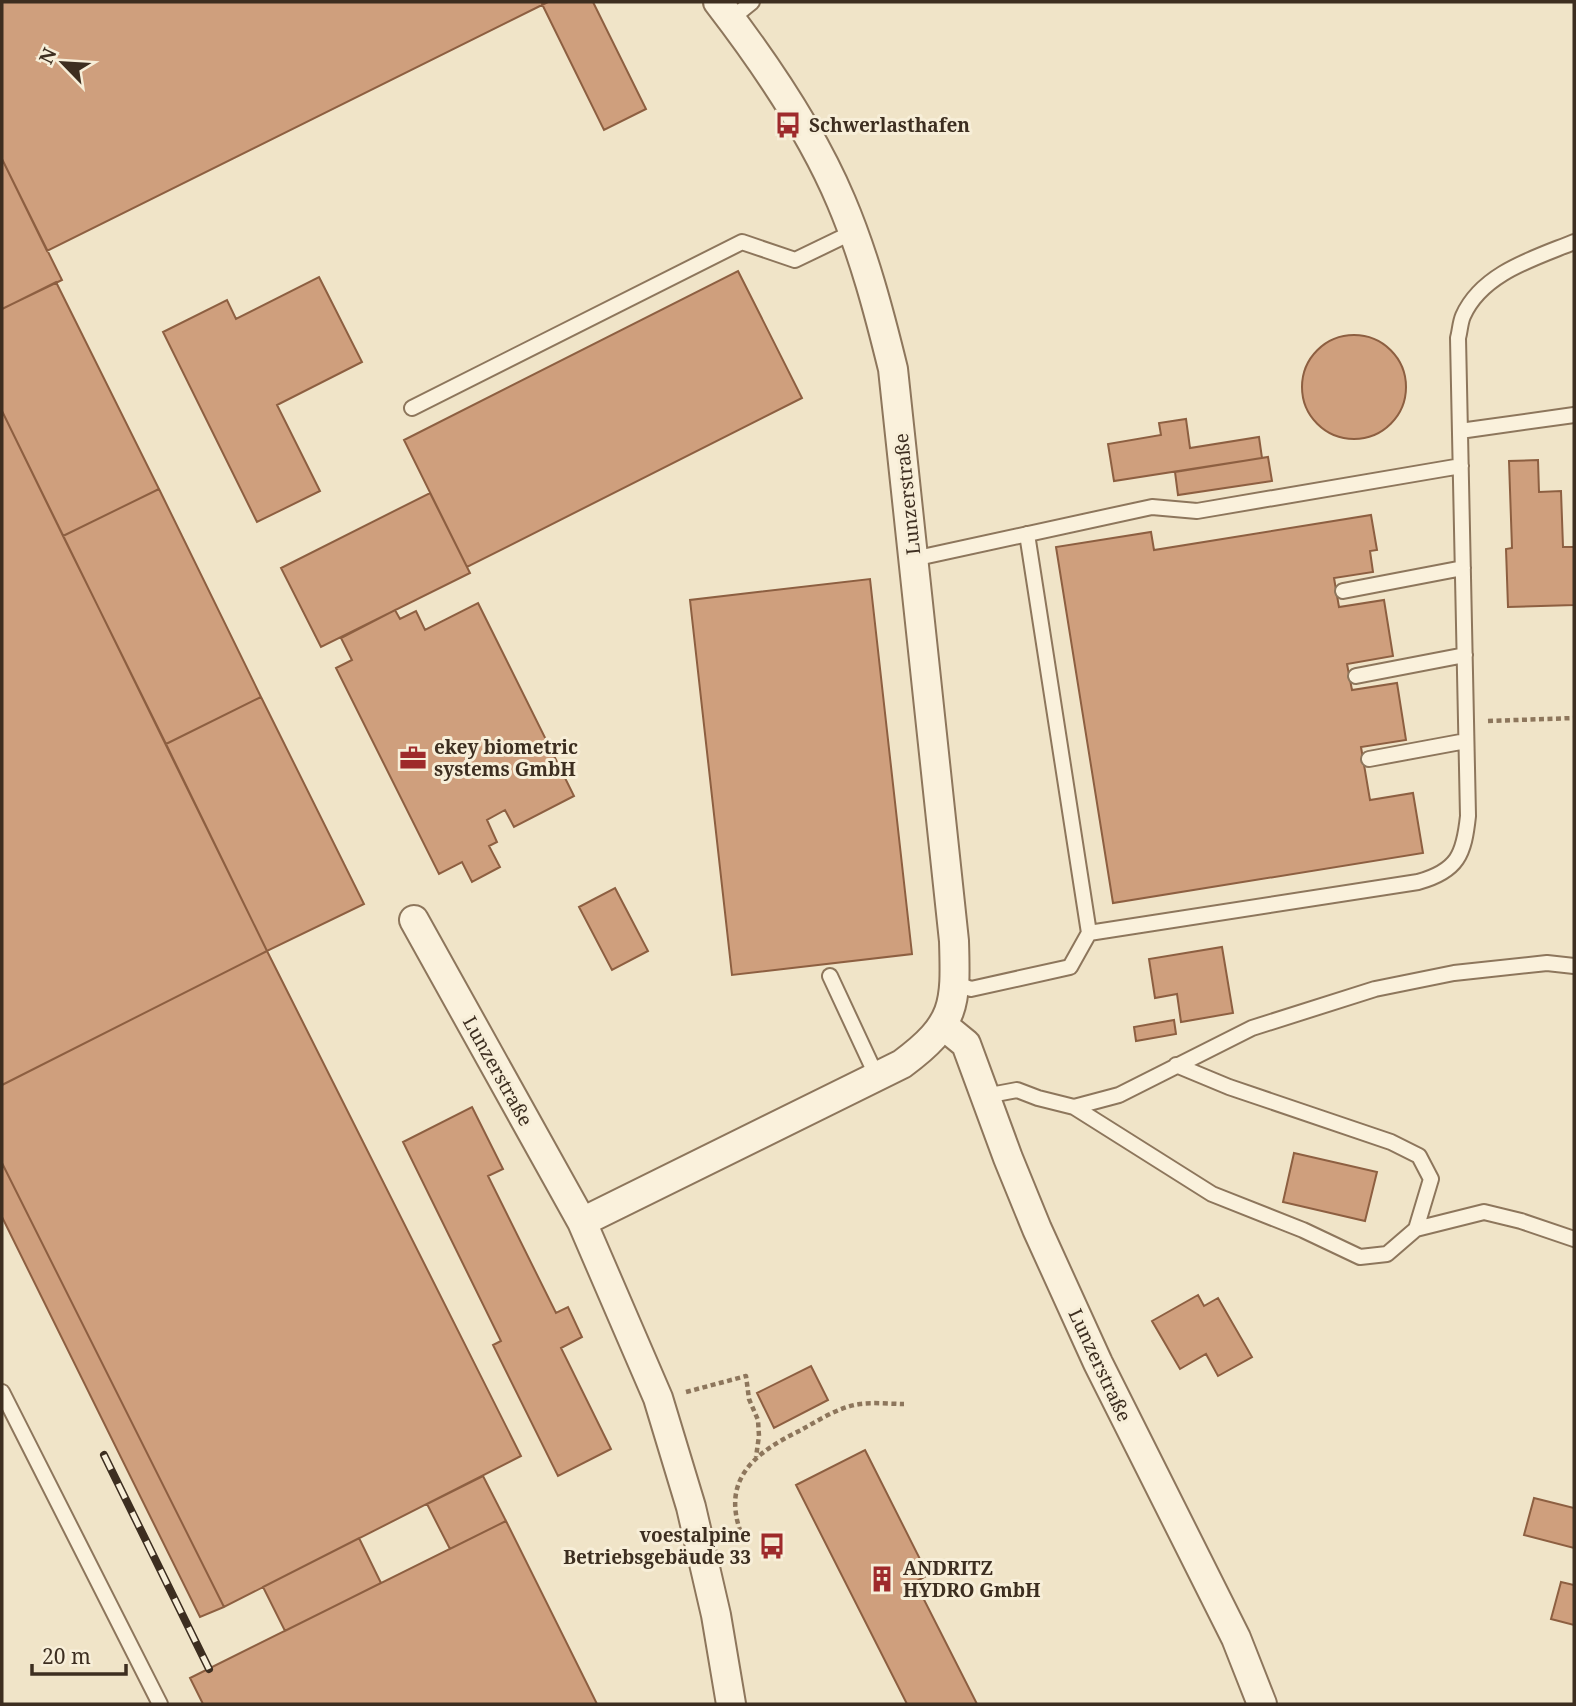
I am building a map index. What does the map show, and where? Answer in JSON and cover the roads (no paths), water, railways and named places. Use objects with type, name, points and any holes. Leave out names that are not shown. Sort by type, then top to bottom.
[{"type":"street","name":"Lunzerstraße","points":[[582,1222],[902,1064],[924,1048],[944,1026],[953,1007],[954,942],[893,369],[871,282],[841,200],[734,8]]},
{"type":"street","name":"Lunzerstraße","points":[[414,920],[582,1222],[658,1398],[691,1507],[716,1615],[731,1704]]},
{"type":"street","name":"Lunzerstraße","points":[[944,1026],[966,1044],[1008,1158],[1068,1297],[1131,1431],[1236,1638],[1262,1704]]},
{"type":"lane","points":[[412,408],[742,242],[795,260],[853,232]]},
{"type":"lane","points":[[1089,933],[1418,882],[1437,877],[1452,865],[1465,846],[1468,816],[1458,338],[1463,317],[1474,300],[1492,282],[1517,265],[1574,242]]},
{"type":"lane","points":[[1460,431],[1574,415]]},
{"type":"lane","points":[[914,559],[1152,508],[1197,511],[1461,466]]},
{"type":"lane","points":[[955,983],[971,989],[1070,967],[1089,933],[1027,534]]},
{"type":"lane","points":[[1343,591],[1463,568]]},
{"type":"lane","points":[[1356,676],[1465,655]]},
{"type":"lane","points":[[1369,759],[1466,741]]},
{"type":"lane","points":[[1074,1107],[1119,1096],[1252,1028],[1375,989],[1467,972],[1547,963],[1574,966]]},
{"type":"lane","points":[[830,976],[877,1077]]},
{"type":"lane","points":[[1176,1065],[1229,1087],[1391,1142],[1419,1156],[1431,1179],[1416,1228]]},
{"type":"lane","points":[[985,1096],[1017,1090],[1074,1107],[1212,1194],[1303,1230],[1360,1257],[1387,1254],[1416,1228],[1484,1212],[1574,1239]]},
{"type":"lane","points":[[2,1392],[160,1704]]},
{"type":"railway","points":[[104,1455],[209,1669]]},
{"type":"place","name":"Schwerlasthafen","points":[[788,125]]},
{"type":"place","name":"ekey biometric systems GmbH","points":[[413,758]]},
{"type":"place","name":"voestalpine Betriebsgebäude 33","points":[[772,1546]]},
{"type":"place","name":"ANDRITZ HYDRO GmbH","points":[[882,1579]]}]
